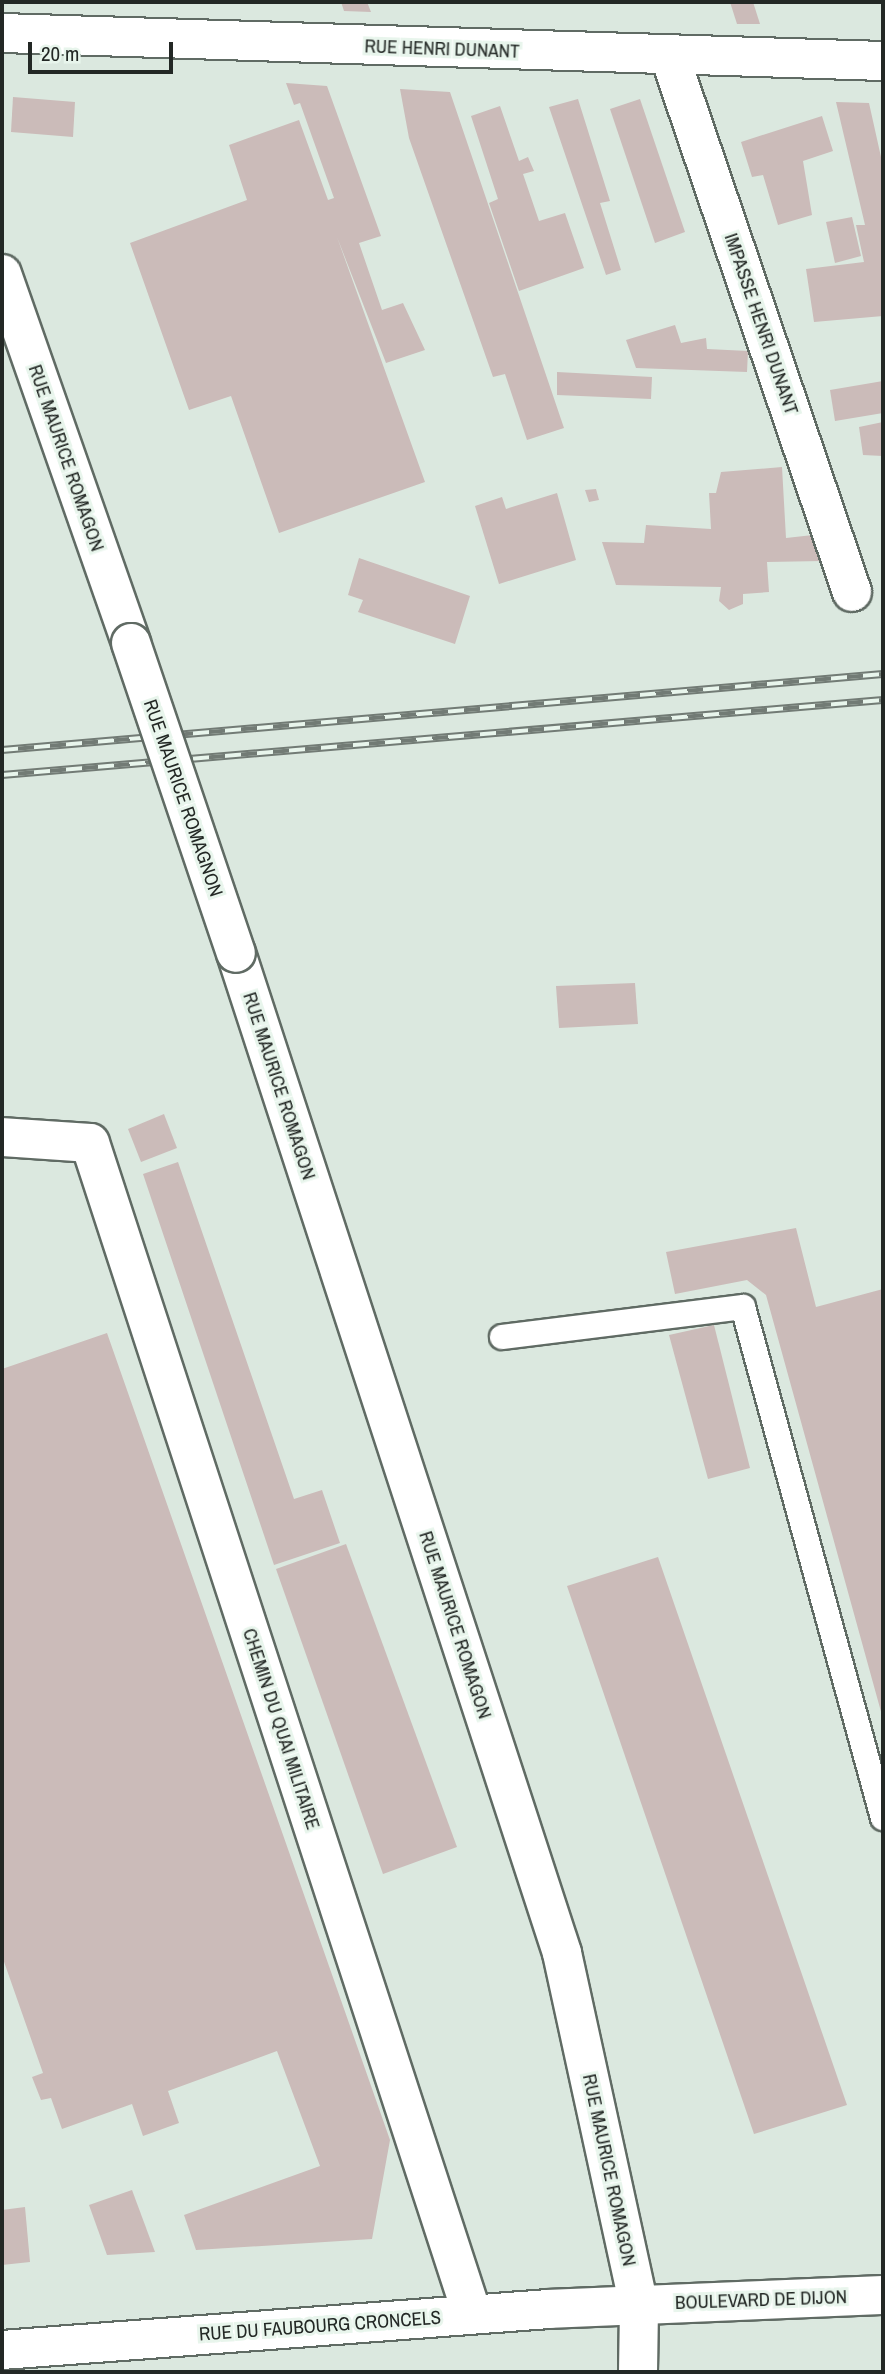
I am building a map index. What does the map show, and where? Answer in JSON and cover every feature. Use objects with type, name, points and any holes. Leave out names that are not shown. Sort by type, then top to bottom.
[{"type":"street","name":"RUE HENRI DUNANT","points":[[2,33],[670,57],[883,61]]},
{"type":"street","name":"IMPASSE HENRI DUNANT","points":[[670,57],[852,592]]},
{"type":"street","name":"RUE MAURICE ROMAGON","points":[[2,274],[131,643]]},
{"type":"street","name":"RUE MAURICE ROMAGNON","points":[[131,643],[236,953]]},
{"type":"street","name":"RUE MAURICE ROMAGON","points":[[236,953],[562,1953],[639,2305],[638,2372]]},
{"type":"street","name":"CHEMIN DU QUAI MILITAIRE","points":[[2,1137],[90,1143],[472,2314]]},
{"type":"street","name":"BOULEVARD DE DIJON","points":[[639,2305],[883,2295]]},
{"type":"street","name":"RUE DU FAUBOURG CRONCELS","points":[[2,2350],[472,2314],[639,2305]]},
{"type":"lane","points":[[502,1337],[743,1307],[883,1818]]},
{"type":"building","points":[[341,2],[367,2],[371,12],[344,11]]},
{"type":"building","points":[[730,2],[753,2],[760,24],[737,24]]},
{"type":"building","points":[[286,83],[327,86],[381,236],[359,243],[382,310],[403,303],[425,350],[386,363],[337,237],[425,482],[279,533],[231,396],[189,410],[130,243],[247,200],[229,145],[299,120],[328,200],[334,198],[300,103],[294,105]]},
{"type":"building","points":[[400,89],[450,92],[564,428],[527,440],[505,374],[493,377],[409,138]]},
{"type":"building","points":[[13,97],[75,102],[73,137],[11,132]]},
{"type":"building","points":[[578,99],[610,201],[600,203],[621,270],[606,275],[549,107]]},
{"type":"building","points":[[640,99],[685,232],[655,243],[610,109]]},
{"type":"building","points":[[836,102],[869,103],[883,166],[883,316],[814,322],[806,269],[864,262],[856,225],[865,225]]},
{"type":"building","points":[[500,106],[519,161],[528,157],[534,171],[523,174],[539,221],[565,213],[584,268],[519,291],[489,203],[498,199],[471,116]]},
{"type":"building","points":[[822,116],[833,151],[803,161],[812,215],[778,225],[763,175],[752,177],[741,142]]},
{"type":"building","points":[[852,217],[861,256],[835,263],[826,222]]},
{"type":"building","points":[[675,325],[681,343],[706,338],[707,349],[748,351],[747,372],[636,368],[626,340]]},
{"type":"building","points":[[557,372],[652,377],[651,399],[557,395]]},
{"type":"building","points":[[883,381],[883,413],[835,421],[830,390]]},
{"type":"building","points":[[883,422],[883,456],[863,455],[859,427]]},
{"type":"building","points":[[782,467],[786,538],[813,535],[822,561],[767,562],[769,592],[743,594],[743,604],[729,610],[719,601],[721,587],[616,585],[602,542],[644,543],[646,525],[711,529],[709,493],[716,493],[721,472]]},
{"type":"building","points":[[596,489],[599,500],[589,502],[585,490]]},
{"type":"building","points":[[557,493],[576,560],[499,584],[475,506],[502,497],[506,509]]},
{"type":"building","points":[[359,558],[470,596],[455,644],[358,612],[363,600],[348,595]]},
{"type":"building","points":[[635,983],[638,1024],[559,1028],[556,986]]},
{"type":"building","points":[[164,1114],[177,1148],[141,1162],[128,1129]]},
{"type":"building","points":[[178,1162],[294,1499],[322,1490],[340,1543],[274,1565],[143,1174]]},
{"type":"building","points":[[796,1228],[816,1307],[883,1289],[883,1719],[766,1295],[747,1280],[675,1294],[666,1252]]},
{"type":"building","points":[[714,1325],[750,1468],[708,1479],[669,1335]]},
{"type":"building","points":[[107,1333],[390,2140],[372,2239],[196,2250],[184,2215],[320,2166],[277,2051],[168,2091],[179,2123],[143,2136],[132,2104],[62,2129],[51,2098],[41,2100],[32,2077],[43,2073],[2,1956],[2,1369]]},
{"type":"building","points":[[346,1544],[457,1847],[383,1874],[276,1569]]},
{"type":"building","points":[[658,1557],[847,2105],[754,2134],[567,1586]]},
{"type":"building","points":[[132,2190],[155,2252],[107,2255],[89,2205]]},
{"type":"building","points":[[25,2207],[30,2262],[2,2265],[2,2210]]},
{"type":"railway","points":[[2,750],[883,674]]},
{"type":"railway","points":[[2,775],[883,700]]}]
